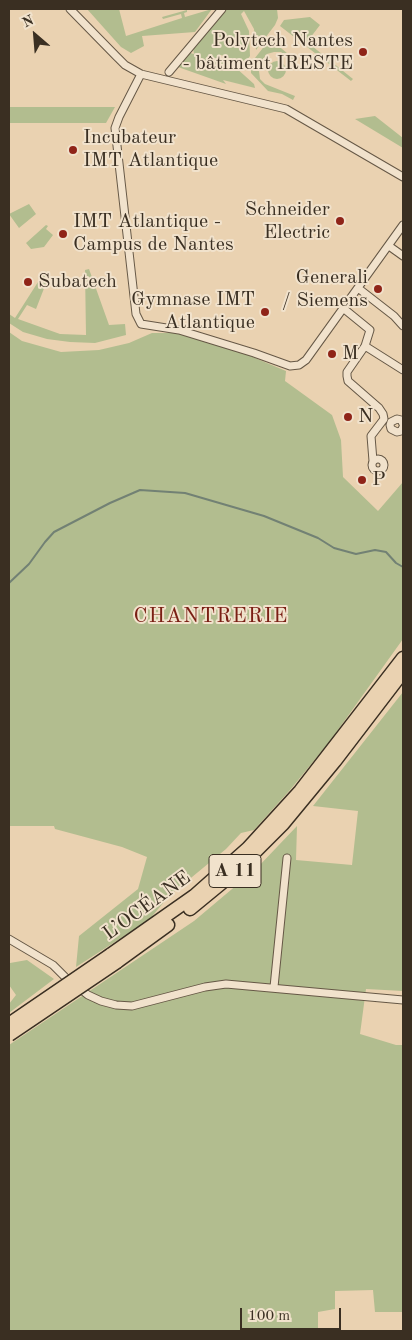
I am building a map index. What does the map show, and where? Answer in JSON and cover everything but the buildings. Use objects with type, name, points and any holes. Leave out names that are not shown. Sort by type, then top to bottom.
[{"type":"highway","name":"L’OCÉANE","points":[[9,1035],[114,958],[182,905],[248,848],[300,791],[403,658]]},
{"type":"highway","name":"L’OCÉANE","points":[[9,1024],[197,904],[251,856],[306,796],[399,682],[403,672]]},
{"type":"street","points":[[70,9],[114,55],[141,74],[286,109],[403,177]]},
{"type":"street","points":[[169,72],[222,9]]},
{"type":"street","points":[[141,74],[115,128],[136,314],[137,320],[141,324],[179,330],[292,366],[303,363],[403,225]]},
{"type":"street","points":[[389,246],[403,256]]},
{"type":"street","points":[[358,288],[394,316],[403,326]]},
{"type":"street","points":[[343,308],[370,330],[365,346],[348,372],[348,381],[379,408],[384,418],[391,422]]},
{"type":"street","points":[[365,346],[403,370]]},
{"type":"street","points":[[373,461],[371,436],[384,418]]},
{"type":"street","points":[[394,419],[399,419],[402,430],[391,429],[391,422],[394,419]]},
{"type":"street","points":[[274,987],[287,858]]},
{"type":"street","points":[[9,939],[53,966],[88,995],[116,1005],[132,1006],[206,987],[226,984],[403,1000]]},
{"type":"green space","points":[[87,9],[119,9],[126,36],[182,18],[181,14],[163,19],[162,17],[187,10],[184,13],[185,17],[212,9],[195,32],[142,36],[144,46],[131,53],[121,47]]},
{"type":"green space","points":[[226,9],[277,9],[278,18],[275,25],[256,50],[254,29],[244,11],[241,14],[249,31],[250,56],[247,60],[241,62],[221,55],[218,60],[235,67],[254,84],[255,88],[223,80],[226,84],[178,67],[190,53],[194,54],[193,48]]},
{"type":"green space","points":[[310,17],[320,25],[307,42],[353,79],[351,81],[280,26],[284,20]]},
{"type":"green space","points":[[270,39],[293,58],[292,60],[281,52],[267,54],[259,64],[260,79],[265,84],[295,96],[293,100],[282,94],[268,91],[251,73],[251,63]]},
{"type":"green space","points":[[273,61],[281,61],[286,66],[284,77],[273,79],[268,74],[268,66]]},
{"type":"green space","points":[[9,107],[115,107],[106,123],[9,123]]},
{"type":"green space","points":[[375,116],[403,138],[403,148],[355,119]]},
{"type":"green space","points":[[29,204],[36,214],[19,228],[9,214]]},
{"type":"green space","points":[[46,225],[48,226],[46,229],[53,235],[44,247],[31,249],[26,243]]},
{"type":"green space","points":[[89,269],[109,325],[125,324],[126,335],[95,343],[70,342],[47,339],[23,332],[9,323],[9,314],[15,318],[45,271],[50,273],[36,309],[27,305],[18,319],[60,334],[86,335],[85,270]]},
{"type":"green space","points":[[9,332],[22,341],[61,352],[99,350],[129,343],[152,333],[181,333],[236,350],[286,371],[285,381],[332,415],[341,440],[343,477],[378,511],[403,482],[403,639],[330,741],[254,830],[241,833],[226,849],[169,896],[149,920],[76,967],[79,936],[138,889],[147,857],[122,847],[55,829],[54,826],[9,826]]},
{"type":"green space","points":[[403,692],[403,991],[366,989],[360,1034],[396,1045],[403,1045],[403,1312],[375,1312],[373,1290],[335,1291],[335,1309],[318,1312],[318,1331],[9,1331],[9,1045],[194,921],[257,868],[297,826],[296,860],[352,865],[358,811],[313,806]]},
{"type":"green space","points":[[27,960],[54,979],[9,1013],[9,1004],[16,995],[9,985],[10,963]]},
{"type":"waterway","points":[[9,583],[29,564],[54,532],[140,490],[185,493],[264,516],[318,538],[334,548],[356,554],[375,550],[386,552],[396,563],[403,567]]},
{"type":"place","name":"Polytech Nantes - bâtiment IRESTE","points":[[363,52]]},
{"type":"place","name":"Incubateur IMT Atlantique","points":[[73,150]]},
{"type":"place","name":"Schneider Electric","points":[[340,221]]},
{"type":"place","name":"IMT Atlantique - Campus de Nantes","points":[[63,234]]},
{"type":"place","name":"Subatech","points":[[28,282]]},
{"type":"place","name":"Generali / Siemens","points":[[378,289]]},
{"type":"place","name":"Gymnase IMT Atlantique","points":[[265,312]]},
{"type":"place","name":"M","points":[[332,354]]},
{"type":"place","name":"N","points":[[348,417]]},
{"type":"place","name":"P","points":[[362,480]]},
{"type":"district","name":"CHANTRERIE","points":[[211,616]]}]
